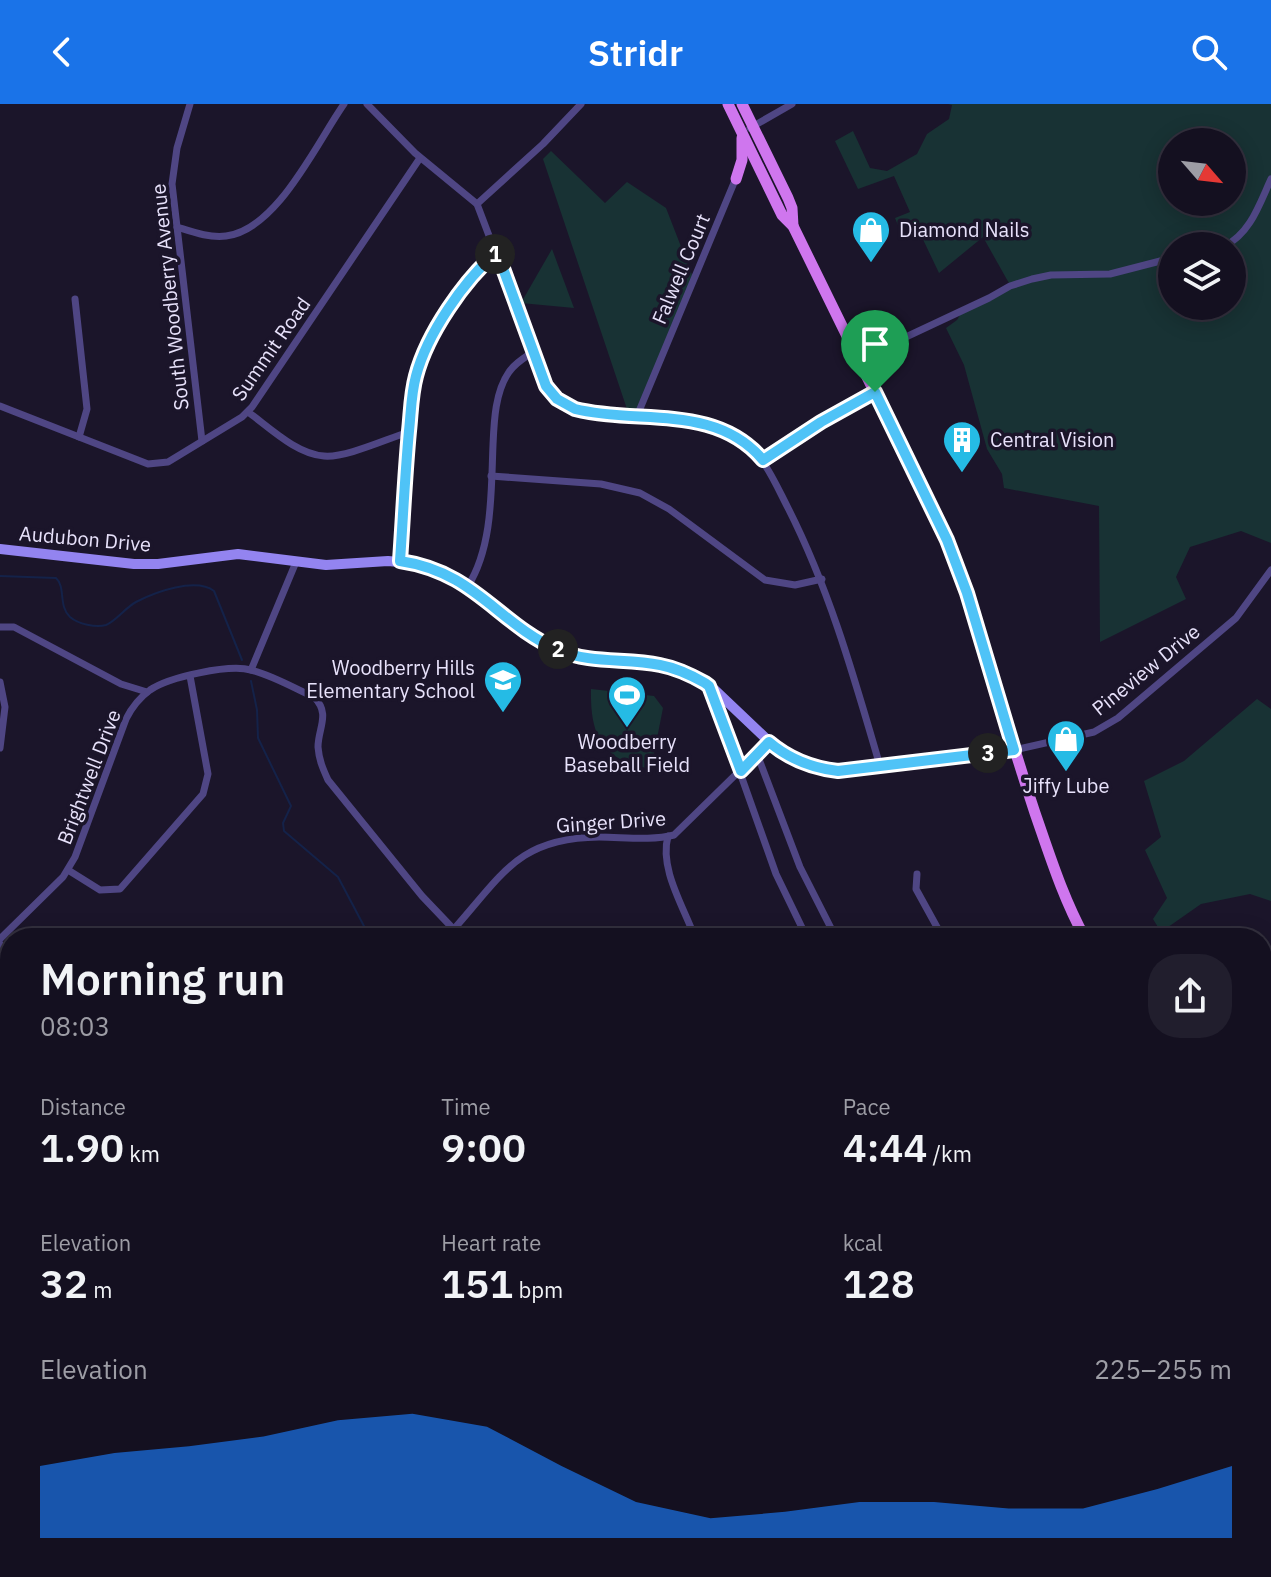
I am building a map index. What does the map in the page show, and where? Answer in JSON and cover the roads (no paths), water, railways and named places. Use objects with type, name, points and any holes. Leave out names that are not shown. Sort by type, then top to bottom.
[{"type":"main road","points":[[728,104],[750,132],[788,198],[793,226]]},
{"type":"main road","points":[[742,104],[750,132],[749,156],[768,185],[782,215],[793,226],[947,540],[967,593],[1014,750],[1068,908],[1079,928]]},
{"type":"main road","points":[[736,179],[750,132]]},
{"type":"main road","points":[[749,156],[764,162],[781,195],[788,198]]},
{"type":"main road","points":[[736,179],[749,172],[768,185]]},
{"type":"street","name":"South Woodberry Avenue","points":[[190,104],[180,133],[172,184],[202,441]]},
{"type":"street","points":[[177,227],[219,237],[238,234],[259,223],[276,207],[344,104]]},
{"type":"street","points":[[367,104],[420,158],[477,204],[546,386],[564,404],[585,412],[713,425],[736,435],[763,460],[822,579],[880,766]]},
{"type":"street","points":[[477,204],[543,144],[581,104]]},
{"type":"street","points":[[750,132],[792,104]]},
{"type":"street","name":"Falwell Court","points":[[637,416],[736,179],[749,156]]},
{"type":"street","name":"Summit Road","points":[[0,406],[154,465],[168,462],[248,412],[420,158]]},
{"type":"street","points":[[1243,232],[1254,217],[1271,179]]},
{"type":"street","points":[[400,561],[413,389],[429,343],[473,276],[497,252]]},
{"type":"street","points":[[859,359],[1010,286],[1046,276],[1110,274],[1158,262]]},
{"type":"street","points":[[75,299],[87,409],[79,437]]},
{"type":"street","points":[[468,586],[486,541],[495,418],[503,384],[512,368],[533,352]]},
{"type":"street","points":[[763,460],[875,392]]},
{"type":"street","points":[[248,412],[302,449],[324,456],[409,432]]},
{"type":"street","points":[[491,476],[601,484],[640,493],[669,509],[765,580],[795,585],[822,579]]},
{"type":"street","name":"Audubon Drive","points":[[0,549],[134,564],[238,554],[343,565],[400,561],[437,570],[468,586],[533,636],[561,651],[605,661],[662,665],[689,674],[709,686],[769,742],[794,759],[825,769],[850,771],[1014,750]]},
{"type":"street","points":[[251,670],[296,562]]},
{"type":"street","name":"Pineview Drive","points":[[1014,750],[1094,732],[1118,718],[1236,618],[1271,570]]},
{"type":"street","points":[[0,627],[14,627],[121,684],[147,692],[214,669],[251,670],[314,697],[319,701],[324,723],[319,738],[320,759],[328,780],[451,928]]},
{"type":"street","points":[[68,870],[100,890],[120,889],[203,794],[208,774],[190,676]]},
{"type":"street","points":[[0,682],[5,707],[0,748]]},
{"type":"street","points":[[709,686],[776,874],[802,928]]},
{"type":"street","name":"Brightwell Drive","points":[[13,928],[68,870],[90,822],[126,719],[147,692]]},
{"type":"street","name":"Ginger Drive","points":[[455,928],[515,863],[527,852],[544,844],[569,838],[668,836],[680,831],[769,742]]},
{"type":"street","points":[[757,754],[800,867],[831,928]]},
{"type":"street","points":[[668,836],[666,862],[691,928]]},
{"type":"street","points":[[917,874],[916,889],[937,928]]},
{"type":"waterway","points":[[0,576],[56,578],[61,586],[66,613],[82,623],[97,626],[110,623],[132,605],[154,594],[186,586],[206,587],[214,591],[242,660]]},
{"type":"waterway","points":[[251,681],[257,710],[258,738],[291,806],[283,823],[284,831],[338,877],[365,928]]},
{"type":"place","name":"Diamond Nails","points":[[871,264]]},
{"type":"place","name":"Central Vision","points":[[962,474]]},
{"type":"place","name":"Woodberry Hills Elementary School","points":[[503,714]]},
{"type":"place","name":"Woodberry Baseball Field","points":[[627,729]]},
{"type":"place","name":"Jiffy Lube","points":[[1066,773]]}]
